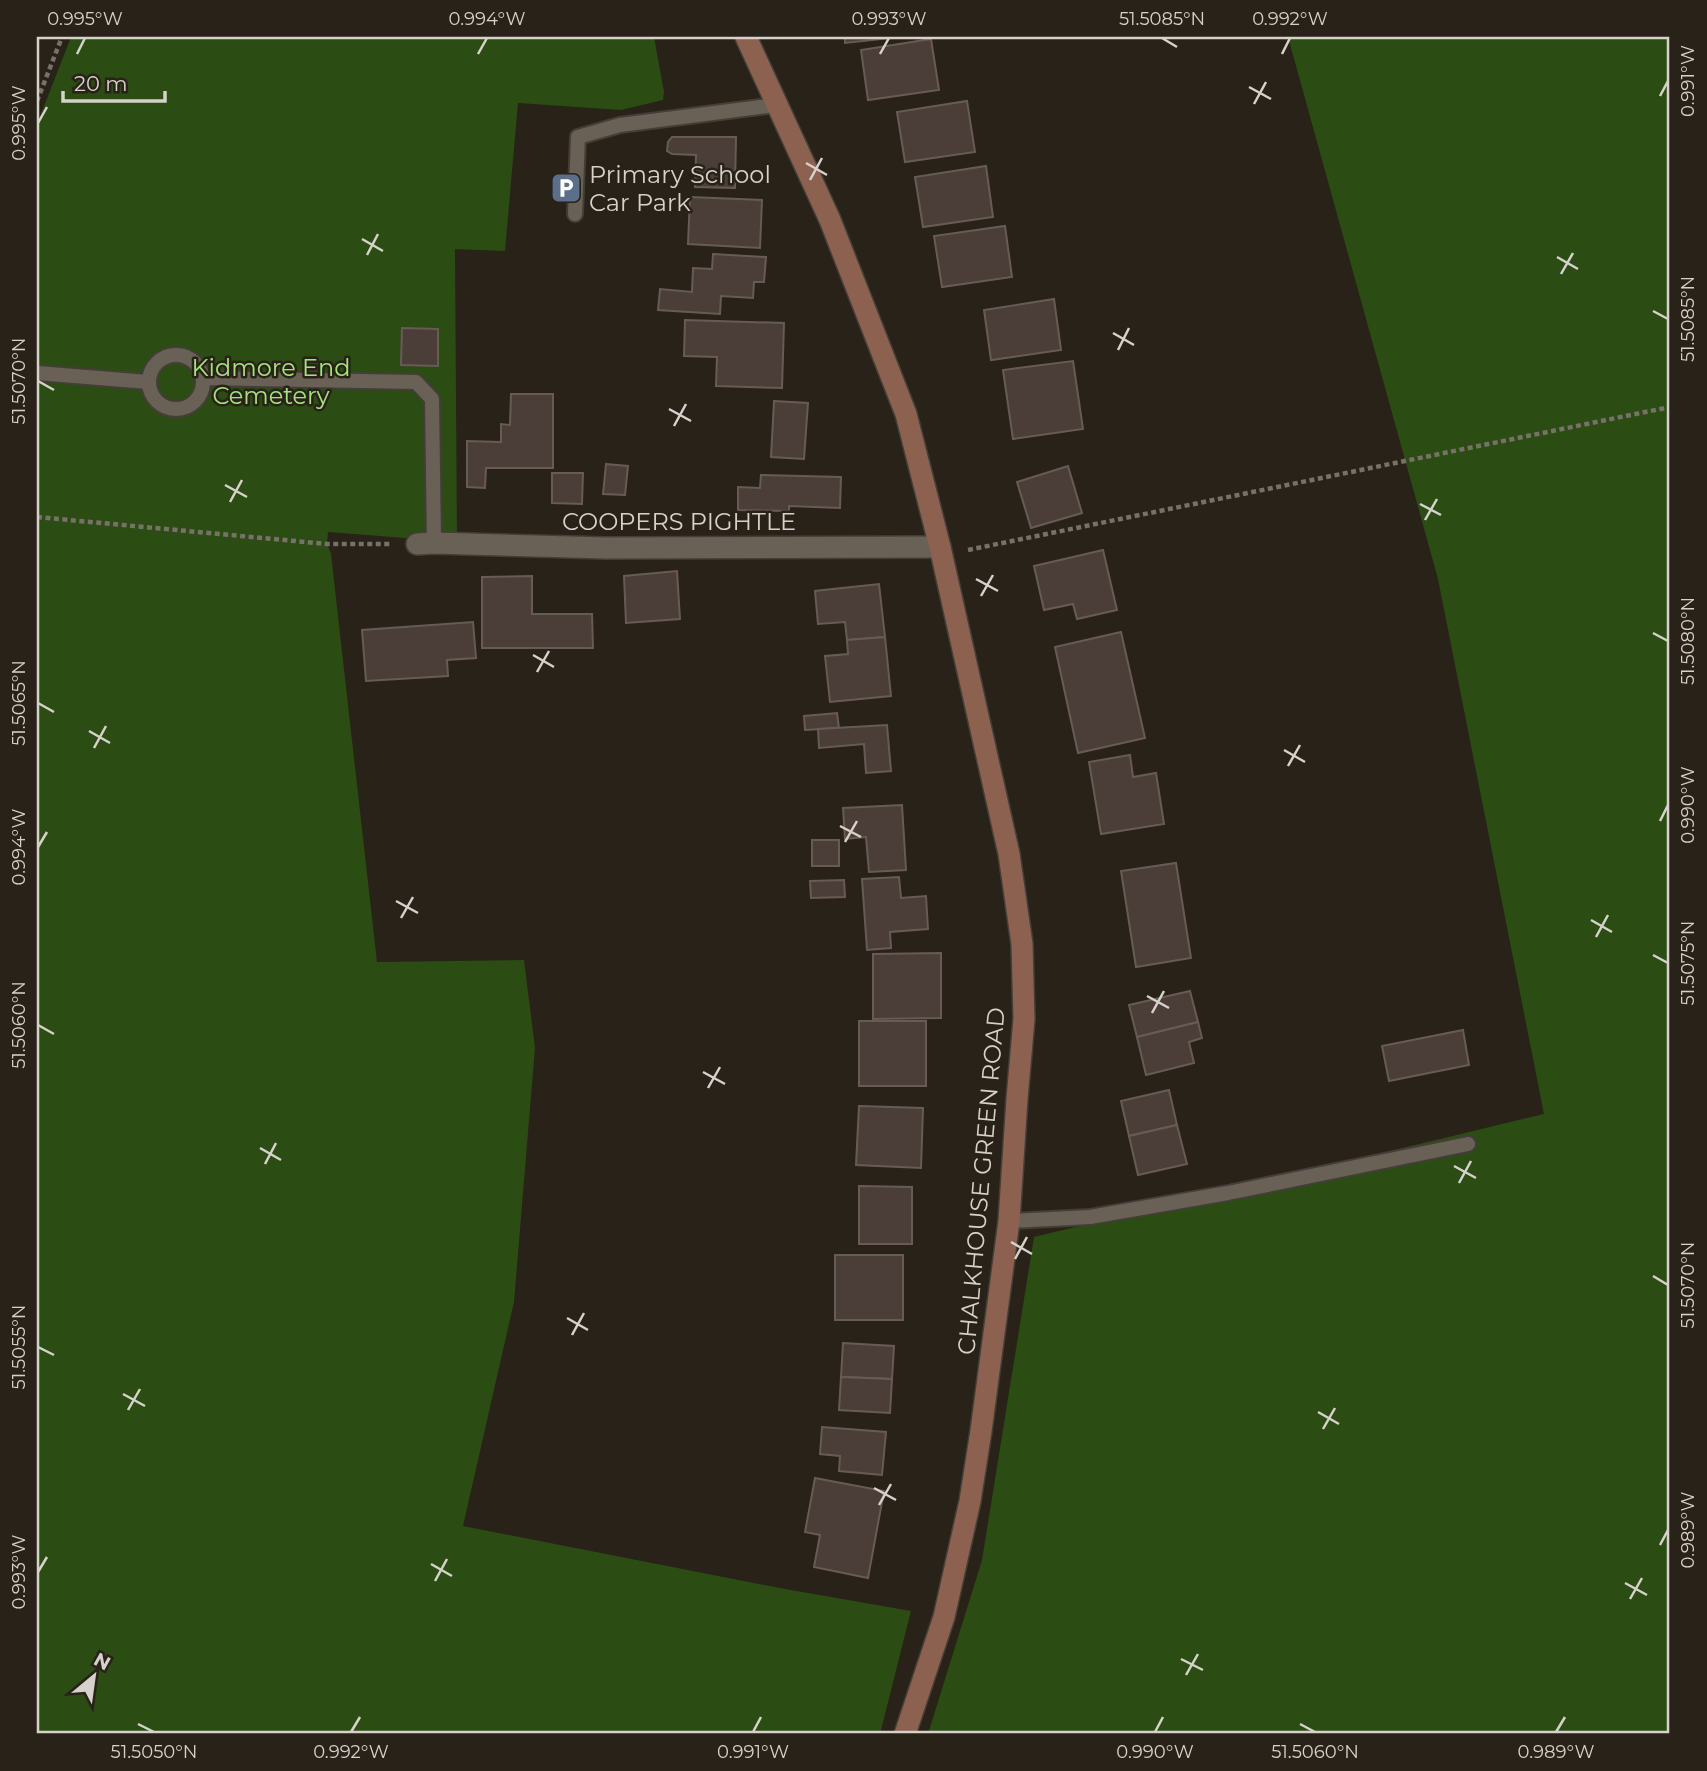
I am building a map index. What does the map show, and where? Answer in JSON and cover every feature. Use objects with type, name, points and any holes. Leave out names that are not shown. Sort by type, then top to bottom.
[{"type":"street","name":"CHALKHOUSE GREEN ROAD","points":[[746,37],[830,220],[906,414],[940,547],[1009,854],[1022,944],[1024,1019],[1009,1221],[995,1337],[970,1501],[944,1617],[905,1734]]},
{"type":"street","name":"COOPERS PIGHTLE","points":[[426,544],[606,548],[940,547]]},
{"type":"lane","points":[[575,214],[578,137],[620,125],[776,104]]},
{"type":"lane","points":[[174,355],[187,357],[197,366],[203,378],[202,391],[195,401],[184,408],[172,409],[159,404],[151,394],[148,382],[152,369],[161,359],[174,355]]},
{"type":"lane","points":[[37,373],[148,382]]},
{"type":"lane","points":[[203,378],[416,382],[432,399],[426,544]]},
{"type":"lane","points":[[1009,1221],[1102,1215],[1228,1193],[1468,1144]]},
{"type":"path","points":[[37,102],[62,37]]},
{"type":"path","points":[[940,547],[969,550],[1670,407]]},
{"type":"path","points":[[37,517],[327,544],[426,544]]},
{"type":"green space","name":"Kidmore End Cemetery","points":[[71,37],[654,37],[664,92],[663,100],[621,110],[518,103],[505,251],[455,249],[457,542],[328,532],[327,544],[331,554],[377,962],[524,960],[535,1048],[514,1302],[463,1526],[911,1611],[880,1734],[37,1734],[37,124]]},
{"type":"green space","points":[[1288,37],[1670,37],[1670,1734],[928,1734],[982,1560],[1034,1237],[1544,1114],[1438,579]]},
{"type":"building","points":[[845,37],[900,37],[845,43]]},
{"type":"building","points":[[931,39],[939,90],[868,100],[861,50]]},
{"type":"building","points":[[967,101],[975,152],[905,162],[897,112]]},
{"type":"building","points":[[672,137],[736,137],[735,188],[695,187],[696,155],[672,154],[667,151]]},
{"type":"building","points":[[986,166],[993,217],[923,227],[915,177]]},
{"type":"building","points":[[690,197],[762,200],[760,248],[688,244]]},
{"type":"building","points":[[1005,226],[1012,277],[942,287],[934,236]]},
{"type":"building","points":[[713,254],[766,257],[764,282],[754,282],[753,298],[721,296],[720,314],[658,310],[660,289],[692,292],[693,268],[712,269]]},
{"type":"building","points":[[1054,299],[1061,350],[991,360],[984,310]]},
{"type":"building","points":[[685,320],[784,323],[782,388],[716,386],[717,357],[684,356]]},
{"type":"building","points":[[402,328],[438,329],[438,366],[401,365]]},
{"type":"building","points":[[1073,361],[1083,429],[1013,439],[1003,370]]},
{"type":"building","points":[[511,394],[553,394],[553,468],[486,468],[485,488],[467,487],[467,441],[501,442],[501,424],[510,425]]},
{"type":"building","points":[[774,401],[808,403],[804,459],[771,457]]},
{"type":"building","points":[[606,464],[628,466],[625,495],[603,494]]},
{"type":"building","points":[[1068,466],[1082,513],[1031,528],[1017,482]]},
{"type":"building","points":[[552,473],[583,473],[582,504],[552,503]]},
{"type":"building","points":[[761,475],[841,477],[840,508],[789,506],[789,511],[738,510],[738,487],[760,488]]},
{"type":"building","points":[[1103,550],[1117,610],[1077,619],[1073,604],[1044,610],[1034,566]]},
{"type":"building","points":[[677,571],[680,619],[626,623],[624,576]]},
{"type":"building","points":[[532,576],[532,614],[592,614],[593,648],[482,648],[482,577]]},
{"type":"building","points":[[879,584],[885,637],[847,640],[845,622],[818,624],[815,591]]},
{"type":"building","points":[[473,622],[476,658],[447,660],[448,676],[366,681],[362,630]]},
{"type":"building","points":[[1121,632],[1145,738],[1078,753],[1055,647]]},
{"type":"building","points":[[885,637],[891,696],[830,702],[825,656],[848,654],[847,640]]},
{"type":"building","points":[[837,713],[839,728],[805,730],[804,716]]},
{"type":"building","points":[[887,725],[891,771],[866,773],[864,744],[819,748],[818,729]]},
{"type":"building","points":[[1130,755],[1133,777],[1156,773],[1164,824],[1101,834],[1089,762]]},
{"type":"building","points":[[902,805],[906,870],[869,872],[866,837],[845,839],[843,808]]},
{"type":"building","points":[[812,840],[839,840],[839,866],[812,866]]},
{"type":"building","points":[[1176,863],[1191,958],[1136,967],[1121,871]]},
{"type":"building","points":[[899,877],[901,898],[926,896],[928,929],[890,932],[891,948],[867,950],[862,879]]},
{"type":"building","points":[[844,880],[845,897],[811,898],[810,881]]},
{"type":"building","points":[[941,953],[941,1018],[873,1019],[873,954]]},
{"type":"building","points":[[1190,991],[1198,1022],[1137,1037],[1129,1005]]},
{"type":"building","points":[[859,1021],[926,1021],[926,1086],[859,1086]]},
{"type":"building","points":[[1198,1022],[1202,1038],[1189,1042],[1194,1063],[1146,1075],[1137,1037]]},
{"type":"building","points":[[1463,1030],[1469,1065],[1389,1081],[1382,1046]]},
{"type":"building","points":[[1169,1090],[1177,1125],[1129,1136],[1121,1101]]},
{"type":"building","points":[[859,1106],[923,1108],[921,1168],[856,1165]]},
{"type":"building","points":[[1177,1125],[1187,1164],[1138,1175],[1129,1136]]},
{"type":"building","points":[[859,1186],[912,1187],[912,1244],[859,1244]]},
{"type":"building","points":[[835,1255],[903,1255],[903,1320],[835,1320]]},
{"type":"building","points":[[843,1343],[894,1346],[892,1379],[841,1377]]},
{"type":"building","points":[[841,1377],[892,1379],[890,1413],[839,1410]]},
{"type":"building","points":[[822,1427],[886,1432],[882,1475],[839,1471],[840,1456],[820,1454]]},
{"type":"building","points":[[815,1478],[884,1491],[868,1578],[814,1567],[820,1535],[805,1532]]},
{"type":"place","name":"Primary School Car Park","points":[[566,188]]}]
